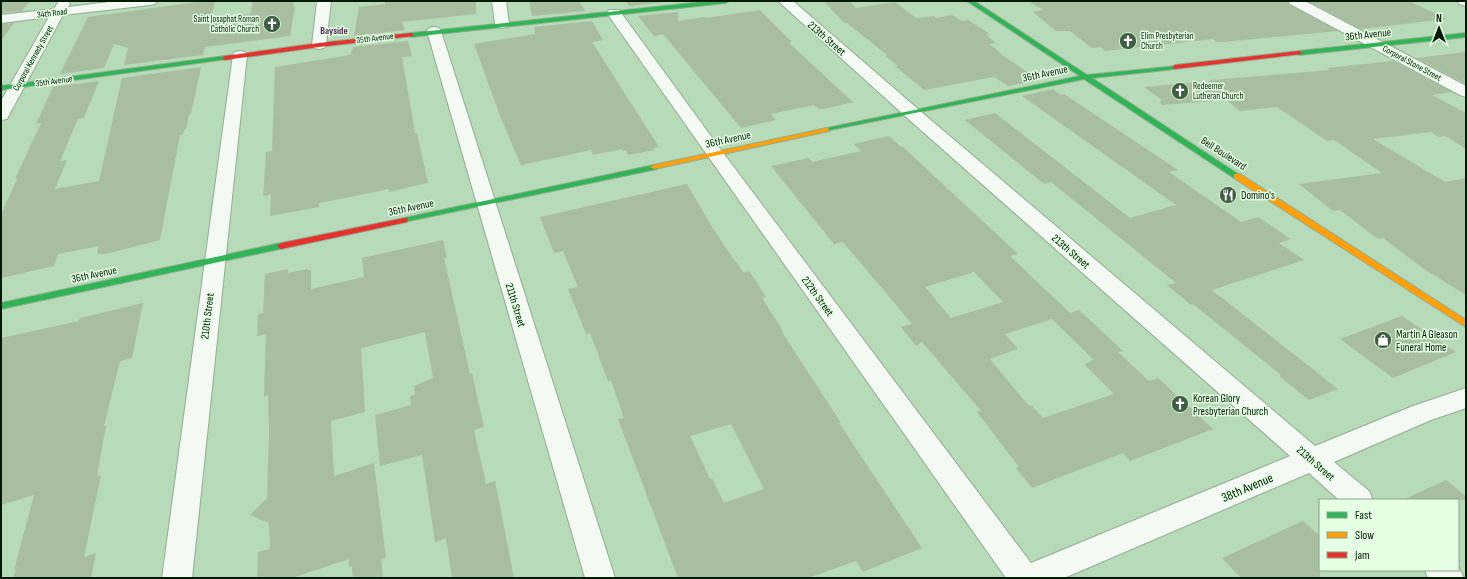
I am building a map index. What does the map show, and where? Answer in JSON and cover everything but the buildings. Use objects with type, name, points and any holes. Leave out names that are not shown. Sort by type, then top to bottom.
[{"type":"street","name":"34th Road","points":[[1,19],[62,7],[150,1]]},
{"type":"street","points":[[318,45],[324,1]]},
{"type":"street","points":[[498,1],[502,24]]},
{"type":"street","name":"35th Avenue","points":[[9,87],[240,55],[434,31],[726,1]]},
{"type":"street","name":"213th Street","points":[[785,1],[1358,499]]},
{"type":"street","name":"Bell Boulevard","points":[[970,1],[1084,77],[1466,324]]},
{"type":"street","name":"Corporal Stone Street","points":[[1295,1],[1466,92]]},
{"type":"street","name":"Corporal Kennedy Street","points":[[1,115],[9,87],[62,7]]},
{"type":"street","name":"212th Street","points":[[614,12],[715,154],[1024,578]]},
{"type":"street","name":"211th Street","points":[[434,31],[600,578]]},
{"type":"street","name":"36th Avenue","points":[[1,306],[911,112],[1084,77],[1466,35]]},
{"type":"street","name":"210th Street","points":[[177,578],[240,55]]},
{"type":"street","name":"38th Avenue","points":[[1030,578],[1422,413],[1466,398]]},
{"type":"street","points":[[1441,571],[1449,578]]},
{"type":"traffic: fast","points":[[411,35],[726,1]]},
{"type":"traffic: fast","points":[[970,1],[1237,176]]},
{"type":"traffic: fast","points":[[1299,53],[1466,35]]},
{"type":"traffic: fast","points":[[1,88],[225,58]]},
{"type":"traffic: fast","points":[[827,130],[1084,77],[1175,67]]},
{"type":"traffic: fast","points":[[404,220],[654,167]]},
{"type":"traffic: fast","points":[[1,306],[281,246]]},
{"type":"traffic: slow","points":[[654,167],[827,130]]},
{"type":"traffic: slow","points":[[1237,176],[1466,324]]},
{"type":"traffic: jam","points":[[225,58],[319,45],[411,35]]},
{"type":"traffic: jam","points":[[1175,67],[1299,53]]},
{"type":"traffic: jam","points":[[281,246],[404,220]]},
{"type":"place","name":"Saint Josaphat Roman Catholic Church","points":[[272,24]]},
{"type":"place","name":"Elim Presbyterian Church","points":[[1128,41]]},
{"type":"place","name":"Redeemer Lutheran Church","points":[[1180,91]]},
{"type":"place","name":"Domino's","points":[[1228,195]]},
{"type":"place","name":"Martin A Gleason Funeral Home","points":[[1383,340]]},
{"type":"place","name":"Korean Glory Presbyterian Church","points":[[1180,404]]},
{"type":"district","name":"Bayside","points":[[334,30]]}]
